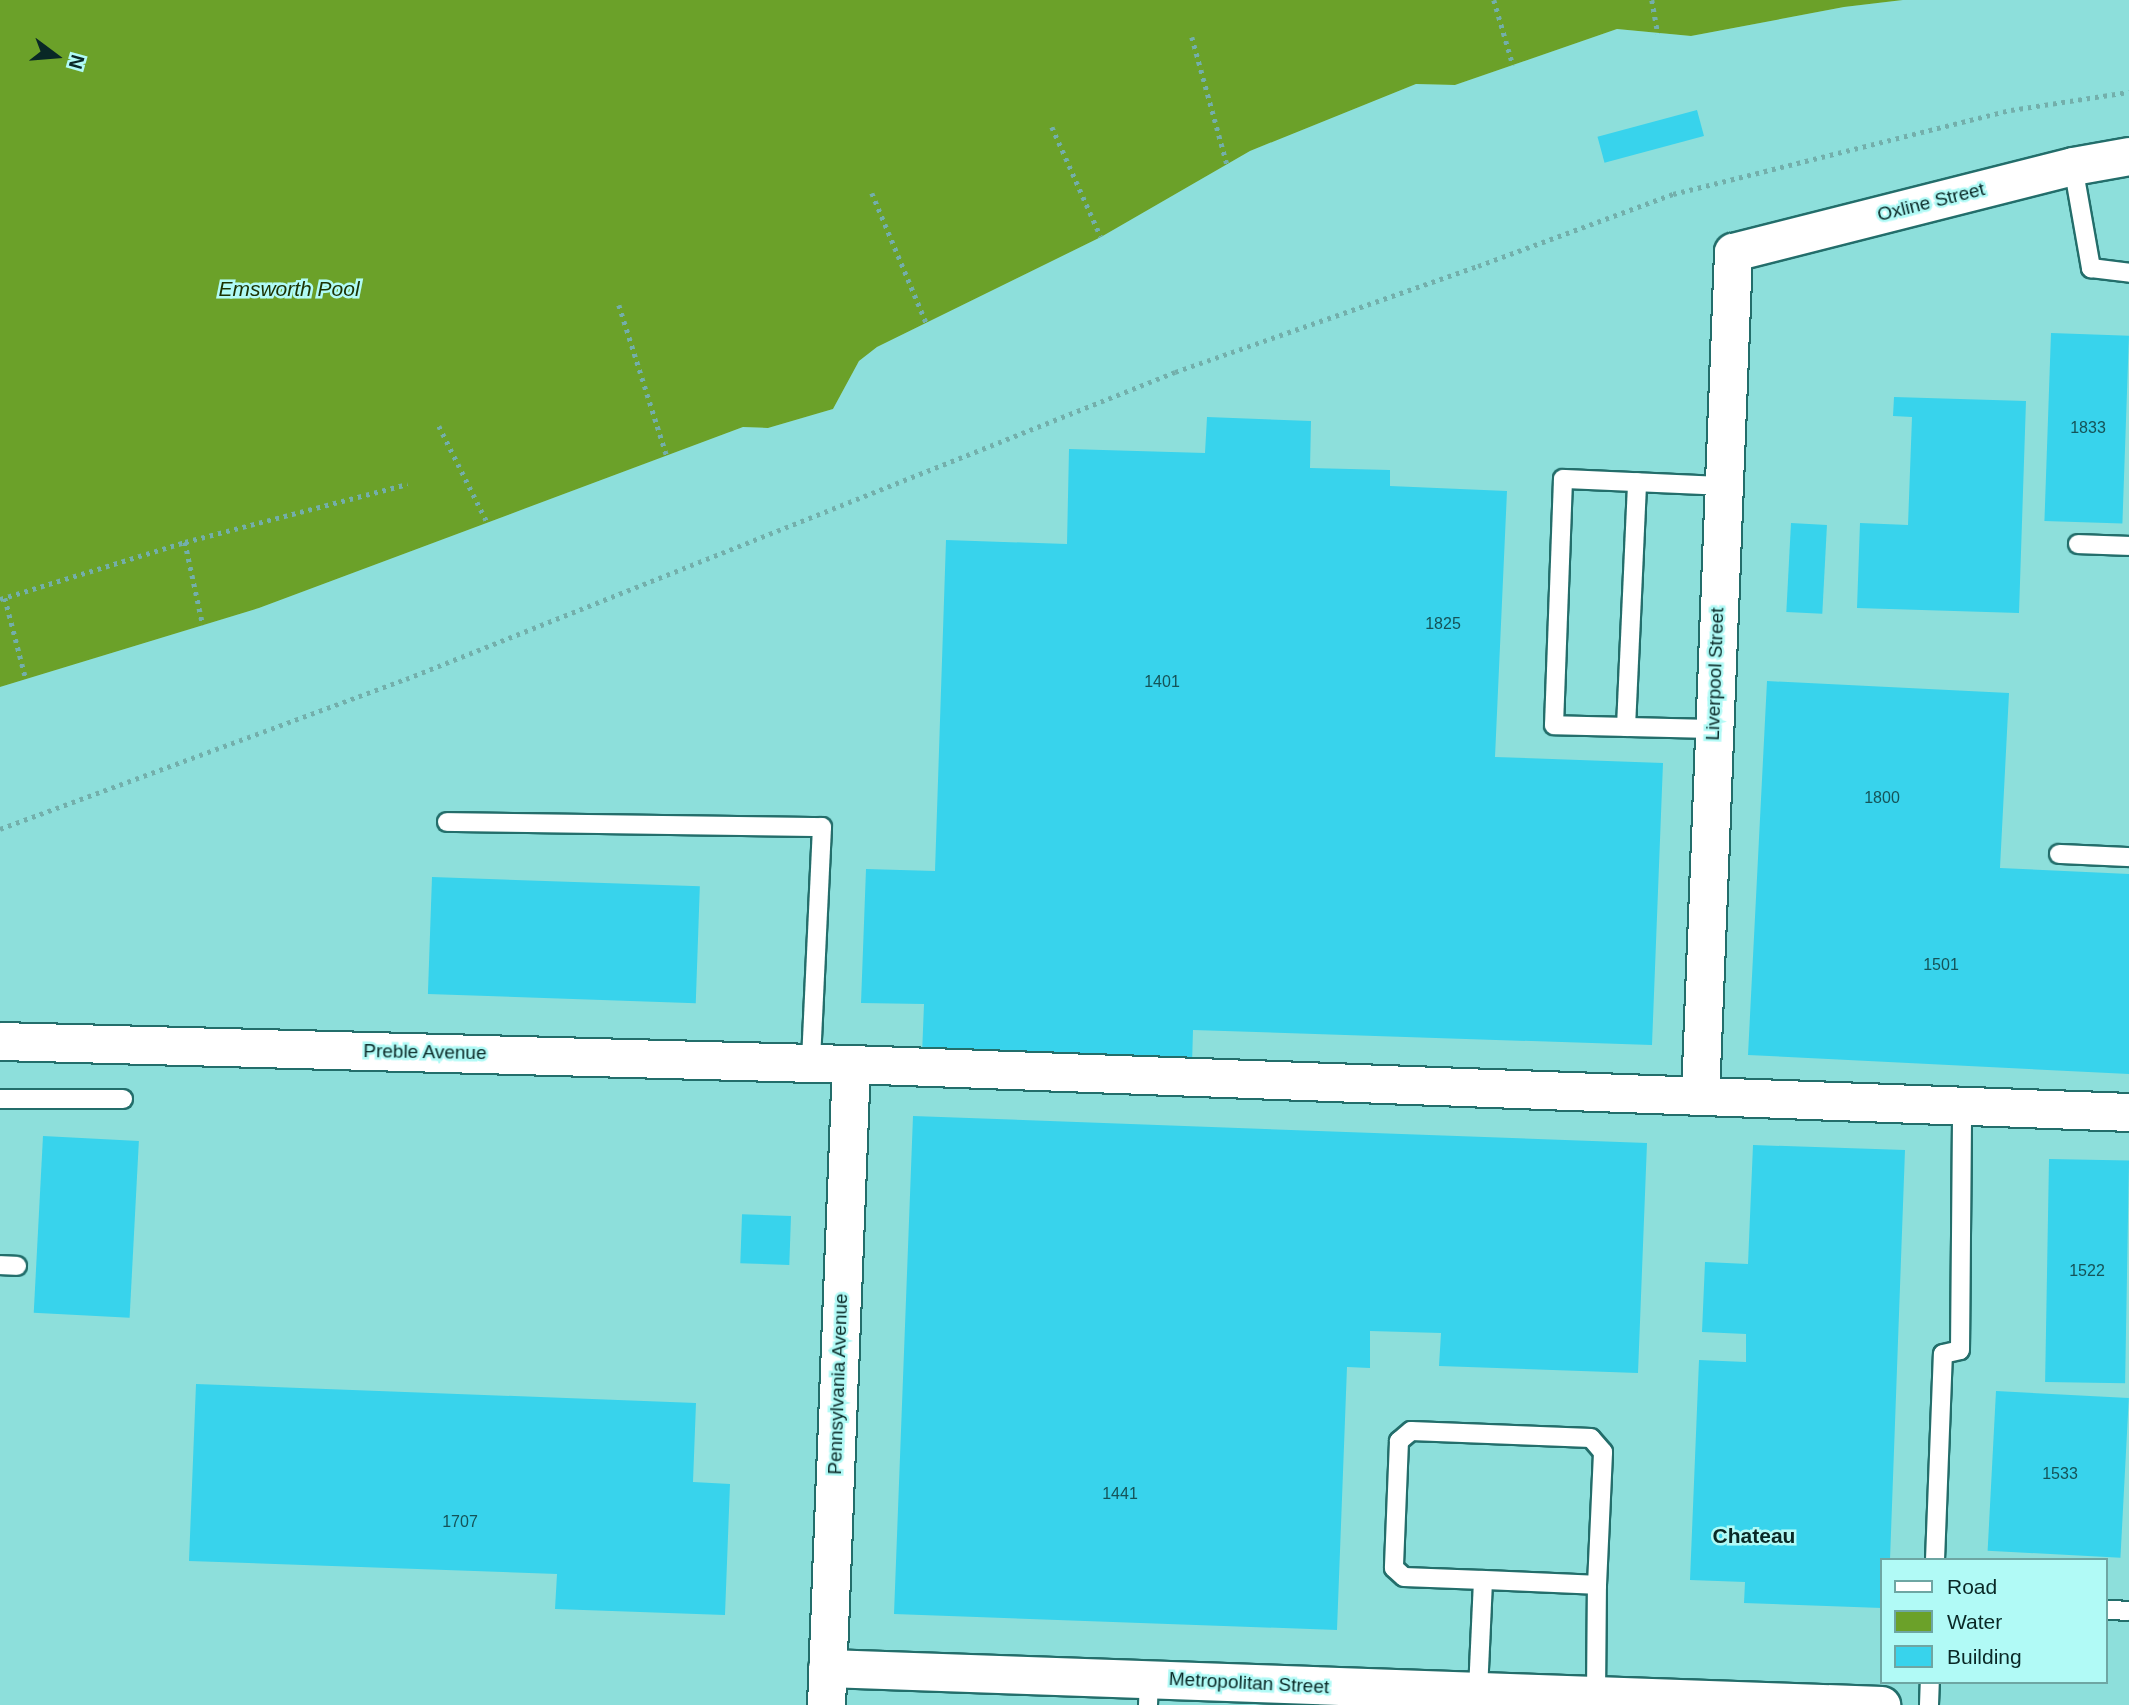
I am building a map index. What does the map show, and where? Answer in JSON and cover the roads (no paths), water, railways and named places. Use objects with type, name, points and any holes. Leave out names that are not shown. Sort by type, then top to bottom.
[{"type":"street","name":"Oxline Street","points":[[1733,252],[2073,166],[2129,156]]},
{"type":"street","name":"Liverpool Street","points":[[1700,1096],[1733,252]]},
{"type":"street","name":"Preble Avenue","points":[[0,1041],[851,1063],[2129,1112]]},
{"type":"street","name":"Pennsylvania Avenue","points":[[826,1705],[851,1063]]},
{"type":"street","name":"Metropolitan Street","points":[[827,1668],[1148,1692],[1366,1697],[1478,1691],[1881,1705]]},
{"type":"lane","points":[[2073,166],[2091,268],[2129,272]]},
{"type":"lane","points":[[1713,729],[1554,725],[1563,479],[1723,486]]},
{"type":"lane","points":[[1626,727],[1637,482]]},
{"type":"lane","points":[[2078,544],[2129,546]]},
{"type":"lane","points":[[447,822],[822,827],[811,1063]]},
{"type":"lane","points":[[2059,854],[2129,857]]},
{"type":"lane","points":[[0,1099],[123,1099]]},
{"type":"lane","points":[[1935,1558],[1943,1354],[1960,1350],[1962,1105]]},
{"type":"lane","points":[[1595,1695],[1603,1452],[1591,1438],[1411,1432],[1399,1441],[1394,1568],[1404,1577],[1597,1585]]},
{"type":"lane","points":[[1478,1691],[1483,1580]]},
{"type":"lane","points":[[2108,1610],[2129,1611]]},
{"type":"lane","points":[[1929,1705],[1930,1684]]},
{"type":"water","name":"Emsworth Pool","points":[[0,0],[1903,0],[1844,7],[1691,36],[1617,29],[1455,85],[1416,84],[1250,151],[1101,237],[877,347],[859,361],[833,409],[768,428],[743,427],[259,608],[0,687]]},
{"type":"district","name":"Chateau","points":[[1754,1536]]}]
